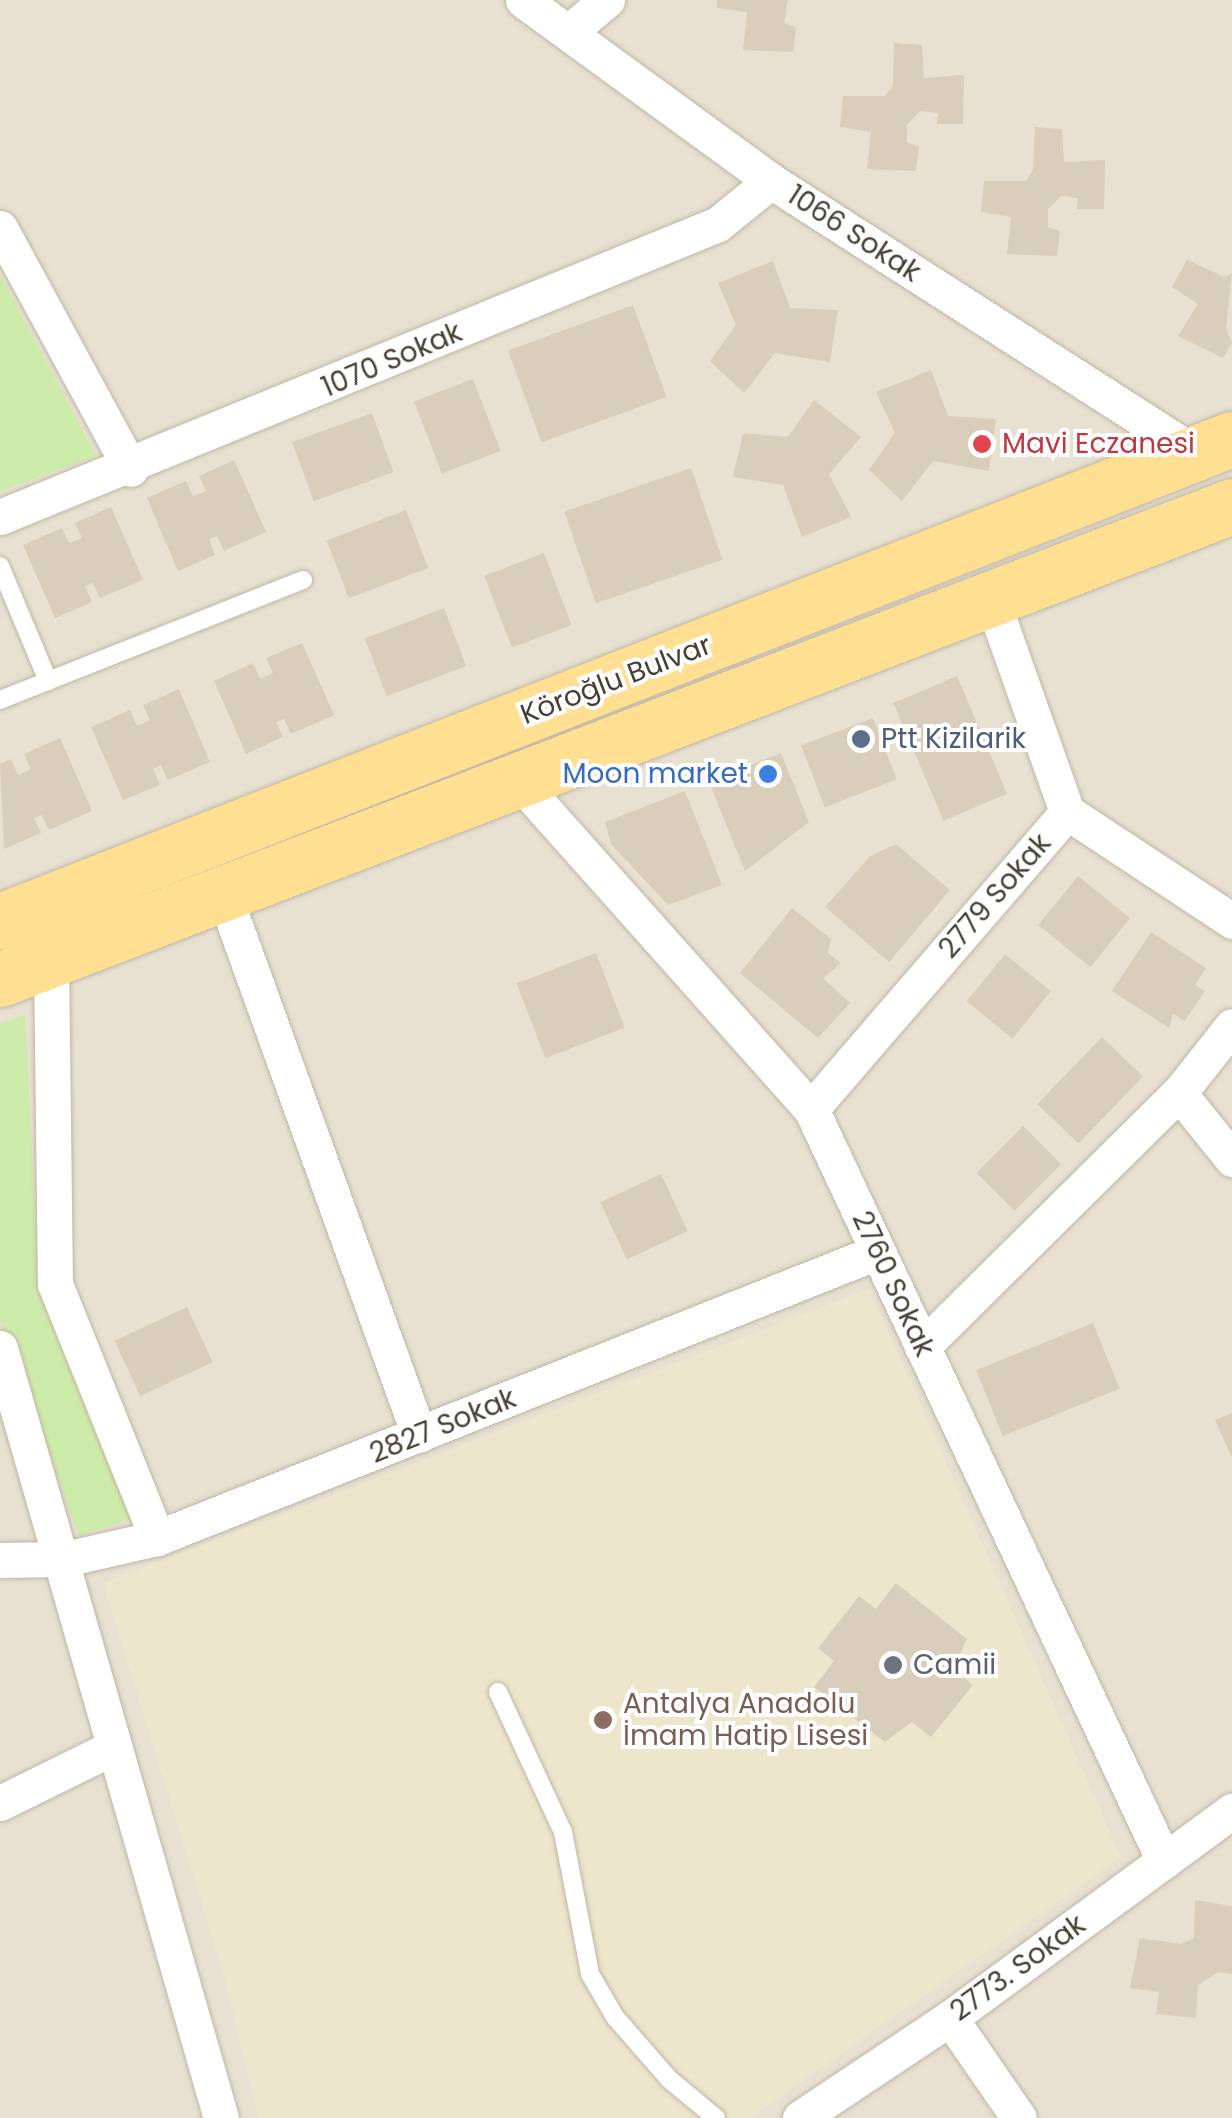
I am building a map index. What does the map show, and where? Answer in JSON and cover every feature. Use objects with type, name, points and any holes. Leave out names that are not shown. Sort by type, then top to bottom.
[{"type":"main road","name":"Köroğlu Bulvar","points":[[0,921],[1214,446]]},
{"type":"main road","name":"Köroğlu Bulvar","points":[[0,979],[515,777],[1232,506]]},
{"type":"street","name":"1066 Sokak","points":[[523,0],[570,30],[772,181],[1214,446]]},
{"type":"street","points":[[570,30],[607,0]]},
{"type":"street","name":"1070 Sokak","points":[[0,518],[131,469],[718,224],[772,181]]},
{"type":"street","points":[[0,228],[131,469]]},
{"type":"street","name":"2779 Sokak","points":[[812,1109],[1067,812],[990,595]]},
{"type":"street","name":"2760 Sokak","points":[[515,777],[812,1109],[1164,1861]]},
{"type":"street","points":[[1067,812],[1232,922]]},
{"type":"street","points":[[223,892],[419,1435]]},
{"type":"street","points":[[51,959],[55,1284],[157,1538]]},
{"type":"street","points":[[922,1347],[1179,1093],[1232,1026]]},
{"type":"street","points":[[1179,1093],[1232,1160]]},
{"type":"street","name":"2827 Sokak","points":[[0,1560],[65,1559],[157,1538],[877,1252]]},
{"type":"street","points":[[0,1348],[65,1559],[114,1747],[221,2118]]},
{"type":"street","points":[[0,1803],[114,1747]]},
{"type":"street","name":"2773. Sokak","points":[[800,2118],[950,2018],[1232,1812]]},
{"type":"street","points":[[950,2018],[1020,2118]]},
{"type":"lane","points":[[0,566],[48,681]]},
{"type":"lane","points":[[0,700],[303,580]]},
{"type":"lane","points":[[498,1692],[563,1832],[590,1974],[636,2042],[716,2118]]},
{"type":"shaded area","points":[[0,0],[1232,0],[1232,2118],[0,2118]]},
{"type":"shaded area","name":"Antalya Anadolu İmam Hatip Lisesi","points":[[869,1289],[1121,1857],[749,2118],[258,2118],[223,1973],[103,1583]]},
{"type":"green space","points":[[0,275],[96,456],[0,491]]},
{"type":"green space","points":[[25,1015],[39,1286],[133,1518],[79,1536],[0,1321],[0,1024]]},
{"type":"building","points":[[717,0],[788,0],[784,23],[796,27],[793,52],[743,50],[747,12],[717,8]]},
{"type":"building","points":[[894,43],[922,45],[924,78],[964,75],[963,124],[937,124],[938,113],[920,111],[907,125],[907,143],[919,146],[916,171],[867,169],[871,132],[840,127],[843,96],[885,96],[893,86]]},
{"type":"building","points":[[1035,127],[1062,129],[1064,162],[1105,160],[1104,209],[1077,209],[1078,198],[1061,196],[1048,209],[1048,227],[1060,231],[1057,256],[1007,254],[1011,217],[981,212],[984,181],[1026,181],[1033,170]]},
{"type":"building","points":[[1187,260],[1225,277],[1232,273],[1226,329],[1232,343],[1223,358],[1178,336],[1198,304],[1172,287]]},
{"type":"building","points":[[773,261],[790,308],[838,310],[830,362],[775,353],[744,393],[710,361],[736,325],[718,283]]},
{"type":"building","points":[[633,305],[667,397],[542,443],[508,350]]},
{"type":"building","points":[[931,370],[948,416],[996,419],[989,471],[933,461],[902,501],[869,470],[895,433],[876,392]]},
{"type":"building","points":[[473,379],[501,451],[442,473],[414,402]]},
{"type":"building","points":[[814,400],[861,437],[829,474],[851,517],[802,537],[783,485],[733,477],[743,433],[788,437]]},
{"type":"building","points":[[372,413],[394,472],[314,501],[292,442]]},
{"type":"building","points":[[234,460],[266,532],[224,551],[217,536],[209,539],[215,555],[178,571],[147,498],[186,481],[193,496],[206,491],[199,476]]},
{"type":"building","points":[[691,468],[723,560],[596,603],[564,512]]},
{"type":"building","points":[[111,507],[143,580],[100,598],[93,583],[85,586],[92,602],[55,618],[23,545],[62,528],[69,543],[82,538],[75,523]]},
{"type":"building","points":[[406,510],[428,568],[349,598],[327,540]]},
{"type":"building","points":[[544,553],[572,625],[512,648],[484,576]]},
{"type":"building","points":[[444,608],[466,666],[387,696],[365,638]]},
{"type":"building","points":[[302,643],[334,715],[291,734],[284,719],[276,722],[283,737],[246,754],[214,681],[253,663],[260,679],[273,673],[266,658]]},
{"type":"building","points":[[957,676],[1007,794],[943,821],[893,703]]},
{"type":"building","points":[[179,689],[210,762],[168,780],[161,765],[153,769],[160,785],[123,800],[91,727],[130,710],[137,726],[150,720],[143,705]]},
{"type":"building","points":[[873,718],[897,780],[825,807],[801,746]]},
{"type":"building","points":[[60,738],[92,811],[49,830],[42,815],[34,818],[41,833],[4,849],[0,764],[11,759],[18,775],[31,769],[24,754]]},
{"type":"building","points":[[781,753],[809,822],[745,871],[709,782]]},
{"type":"building","points":[[685,791],[722,885],[668,905],[611,844],[605,822]]},
{"type":"building","points":[[896,844],[950,890],[889,962],[825,907],[870,856]]},
{"type":"building","points":[[1078,876],[1130,918],[1090,967],[1038,925]]},
{"type":"building","points":[[792,908],[831,939],[828,953],[841,963],[823,978],[850,1003],[818,1038],[740,973]]},
{"type":"building","points":[[1151,932],[1206,968],[1195,985],[1205,991],[1185,1021],[1173,1014],[1169,1028],[1112,991]]},
{"type":"building","points":[[596,953],[625,1028],[545,1058],[517,983]]},
{"type":"building","points":[[1005,954],[1051,991],[1012,1039],[967,1001]]},
{"type":"building","points":[[1102,1037],[1143,1077],[1078,1143],[1037,1104]]},
{"type":"building","points":[[1023,1126],[1061,1164],[1015,1211],[976,1173]]},
{"type":"building","points":[[661,1174],[688,1231],[627,1259],[600,1202]]},
{"type":"building","points":[[187,1307],[213,1362],[140,1396],[114,1341]]},
{"type":"building","points":[[1093,1323],[1120,1389],[1003,1436],[976,1370]]},
{"type":"building","points":[[1232,1413],[1232,1458],[1215,1420]]},
{"type":"building","name":"Camii","points":[[896,1583],[967,1639],[953,1669],[973,1685],[931,1737],[912,1722],[885,1742],[814,1687],[834,1661],[818,1648],[859,1596],[876,1609]]},
{"type":"building","points":[[1195,1900],[1232,1906],[1232,1974],[1218,1972],[1198,1985],[1196,2018],[1156,2014],[1159,1992],[1130,1988],[1140,1938],[1182,1944],[1194,1938]]},
{"type":"place","name":"Mavi Eczanesi","points":[[982,444]]},
{"type":"place","name":"Ptt Kizilarik","points":[[861,739]]},
{"type":"place","name":"Moon market","points":[[768,774]]},
{"type":"place","name":"Camii","points":[[893,1665]]},
{"type":"place","name":"Antalya Anadolu İmam Hatip Lisesi","points":[[603,1720]]}]
